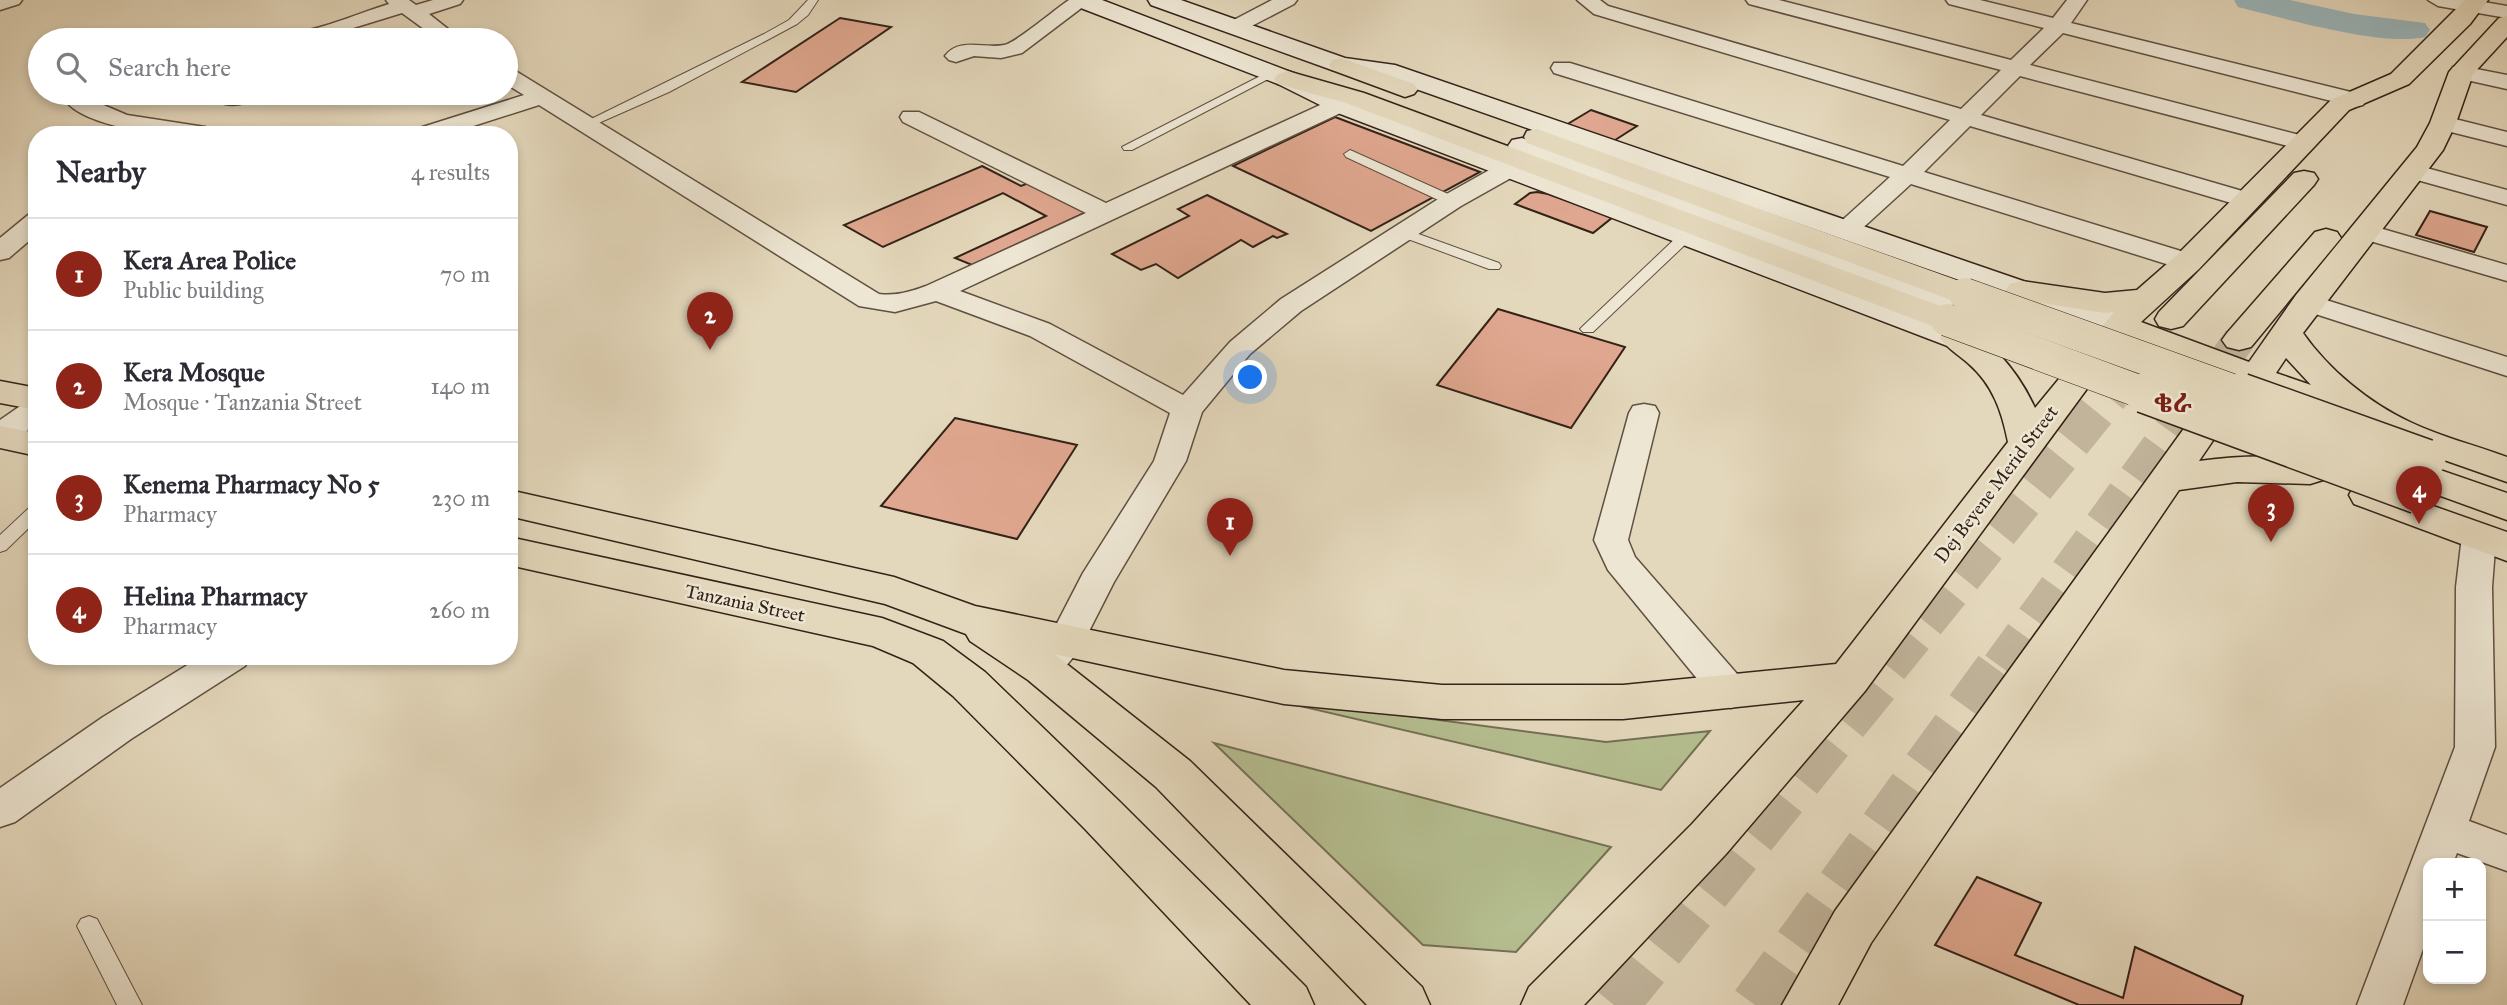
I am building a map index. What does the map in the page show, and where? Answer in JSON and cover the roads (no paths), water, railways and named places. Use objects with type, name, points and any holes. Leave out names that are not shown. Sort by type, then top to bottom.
[{"type":"main road","points":[[1081,0],[1280,76],[1355,98],[1956,317],[2422,477],[2507,489]]},
{"type":"main road","points":[[1122,0],[2214,419],[2507,507]]},
{"type":"main road","points":[[1159,0],[1341,65],[2083,369]]},
{"type":"main road","name":"Dej Beyene Merid Street","points":[[1548,1005],[1709,839],[1849,679],[2119,325],[2188,261],[2340,105],[2400,79],[2462,19],[2474,3]]},
{"type":"main road","points":[[2239,340],[2407,143],[2461,72],[2507,23]]},
{"type":"main road","points":[[1341,65],[1386,70],[2119,325],[2507,470]]},
{"type":"main road","points":[[1809,1005],[1853,927],[2166,481],[2214,419],[2256,377],[2307,302],[2429,150],[2443,123],[2461,72]]},
{"type":"main road","points":[[1280,76],[1339,105],[1685,237],[1956,317],[1981,355],[1998,373],[2022,414],[2027,443]]},
{"type":"main road","points":[[2171,319],[2400,79]]},
{"type":"main road","points":[[2021,291],[2105,303],[2146,298]]},
{"type":"main road","points":[[2286,333],[2297,351],[2328,385],[2400,432]]},
{"type":"main road","points":[[0,392],[28,397]]},
{"type":"main road","points":[[2214,419],[2310,472],[2498,537]]},
{"type":"main road","points":[[0,436],[28,443]]},
{"type":"main road","points":[[2166,481],[2189,473],[2211,471],[2310,472]]},
{"type":"main road","points":[[2422,477],[2498,537]]},
{"type":"main road","points":[[518,508],[894,593],[1055,654],[1356,696],[1442,702],[1623,702],[1849,679]]},
{"type":"main road","name":"Tanzania Street","points":[[518,553],[883,633],[928,652],[980,695],[1287,1005]]},
{"type":"main road","points":[[980,695],[1055,654]]},
{"type":"main road","points":[[1055,654],[1403,1005]]},
{"type":"street","points":[[0,4],[12,0]]},
{"type":"street","points":[[333,28],[405,6],[453,0]]},
{"type":"street","points":[[956,55],[972,50],[1010,51],[1081,0]]},
{"type":"street","points":[[1236,27],[1287,0]]},
{"type":"street","points":[[1587,0],[1601,10],[2247,200]]},
{"type":"street","points":[[1756,0],[2303,143]]},
{"type":"street","points":[[1956,0],[2355,100]]},
{"type":"street","points":[[1846,230],[1906,176],[2058,26],[2077,0]]},
{"type":"street","points":[[2438,0],[2474,3],[2507,12]]},
{"type":"street","points":[[405,6],[435,28]]},
{"type":"street","points":[[1562,68],[2188,261]]},
{"type":"street","points":[[2461,72],[2507,82]]},
{"type":"street","points":[[518,83],[869,300],[886,305],[907,302],[936,292],[1339,105]]},
{"type":"street","points":[[518,104],[541,97]]},
{"type":"street","points":[[82,105],[117,126]]},
{"type":"street","points":[[449,126],[516,105]]},
{"type":"street","points":[[911,117],[1104,212]]},
{"type":"street","points":[[2443,123],[2507,139]]},
{"type":"street","points":[[1055,654],[1170,461],[1187,410],[1240,348],[1291,305],[1402,232],[1508,169]]},
{"type":"street","points":[[2412,171],[2507,198]]},
{"type":"street","points":[[0,252],[28,228]]},
{"type":"street","points":[[2362,231],[2507,273]]},
{"type":"street","points":[[936,292],[1040,330],[1187,410]]},
{"type":"street","points":[[2307,302],[2507,367]]},
{"type":"street","points":[[1644,413],[1611,540],[1620,562],[1731,693]]},
{"type":"street","points":[[0,436],[28,416]]},
{"type":"street","points":[[2498,537],[2474,587],[2475,747],[2438,846],[2507,853]]},
{"type":"street","points":[[0,810],[117,728],[218,665]]},
{"type":"street","points":[[2380,1005],[2423,888]]},
{"type":"lane","points":[[585,125],[669,89],[717,64],[793,22],[813,0]]},
{"type":"lane","points":[[1128,147],[1280,76]]},
{"type":"lane","points":[[1350,154],[1452,201]]},
{"type":"lane","points":[[1402,232],[1494,266]]},
{"type":"lane","points":[[1588,329],[1685,237]]},
{"type":"lane","points":[[0,546],[28,519]]},
{"type":"lane","points":[[89,926],[130,1005]]},
{"type":"waterway","points":[[2249,0],[2354,24],[2414,30]]},
{"type":"tunnel","points":[[2199,395],[2239,340]]},
{"type":"tunnel","points":[[2110,395],[2141,356]]},
{"type":"tunnel","points":[[1889,667],[2111,393]]},
{"type":"tunnel","points":[[2001,667],[2200,393]]},
{"type":"tunnel","points":[[1614,1005],[1890,665]]},
{"type":"tunnel","points":[[1755,1005],[2002,665]]},
{"type":"place","name":"Kera Mosque","points":[[710,350]]},
{"type":"place","name":"Helina Pharmacy","points":[[2419,524]]},
{"type":"place","name":"Kenema Pharmacy No 5","points":[[2271,542]]},
{"type":"place","name":"Kera Area Police","points":[[1230,556]]},
{"type":"district","name":"ቄራ","points":[[2173,403]]}]
